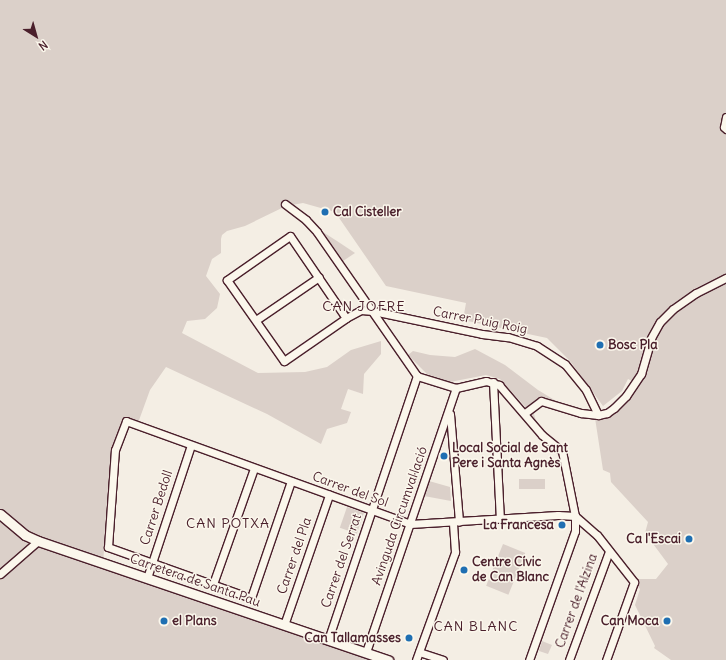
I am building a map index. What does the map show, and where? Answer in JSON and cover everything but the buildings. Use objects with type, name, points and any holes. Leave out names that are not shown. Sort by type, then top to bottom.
[{"type":"main road","name":"Carretera de Santa Pau","points":[[0,514],[25,535],[38,541],[388,660]]},
{"type":"street","points":[[726,117],[724,127],[726,129]]},
{"type":"street","points":[[285,204],[306,220],[317,232],[417,376],[456,388],[486,381],[493,382],[505,390],[542,435],[562,451],[575,516],[575,531],[529,660]]},
{"type":"street","points":[[319,277],[256,320],[227,280],[290,236],[319,277],[346,318]]},
{"type":"street","points":[[525,413],[541,401],[581,414],[598,415],[607,413],[626,396],[642,374],[651,338],[660,322],[673,309],[690,297],[726,278]]},
{"type":"street","name":"Carrer Puig Roig","points":[[256,320],[284,361],[346,318],[361,310],[373,311],[482,334],[508,337],[537,346],[565,364],[586,390],[598,415]]},
{"type":"street","name":"Carrer del Serrat","points":[[328,640],[417,376]]},
{"type":"street","points":[[493,382],[500,519]]},
{"type":"street","name":"Avinguda Circumval·lació","points":[[366,652],[450,412],[456,388]]},
{"type":"street","points":[[416,660],[455,552],[456,522],[450,412]]},
{"type":"street","name":"Carrer del Sol","points":[[152,562],[108,547],[115,450],[126,421],[191,446],[410,524],[558,515],[575,516]]},
{"type":"street","name":"Carrer Bedoll","points":[[147,578],[191,446]]},
{"type":"street","points":[[213,584],[254,468]]},
{"type":"street","points":[[152,562],[251,598],[291,481]]},
{"type":"street","name":"Carrer del Pla","points":[[284,625],[329,495]]},
{"type":"street","points":[[575,516],[597,535],[634,582],[606,660]]},
{"type":"street","points":[[0,574],[38,541]]},
{"type":"street","name":"Carrer de l'Alzina","points":[[569,660],[609,551]]},
{"type":"street","points":[[419,652],[442,660]]},
{"type":"shaded area","points":[[0,0],[726,0],[726,660],[671,660],[654,648],[655,646],[635,605],[640,589],[636,584],[638,579],[656,579],[668,564],[645,533],[648,522],[611,482],[610,473],[603,470],[595,418],[568,413],[544,405],[535,411],[534,414],[536,421],[530,412],[500,379],[486,375],[450,382],[427,374],[408,355],[413,351],[430,355],[455,357],[475,349],[505,365],[538,390],[571,410],[605,412],[609,410],[634,382],[628,379],[622,391],[603,406],[570,361],[547,338],[463,320],[466,303],[386,286],[335,212],[303,203],[286,206],[245,226],[227,231],[222,235],[221,253],[212,259],[206,276],[220,294],[217,308],[205,319],[187,321],[182,333],[258,373],[305,372],[327,367],[351,350],[381,341],[381,354],[364,374],[363,394],[348,389],[341,409],[351,412],[347,423],[327,429],[321,444],[267,414],[166,367],[150,390],[138,423],[129,420],[112,450],[103,563],[388,660],[0,660]]},
{"type":"shaded area","points":[[323,232],[340,243],[355,253],[343,261]]},
{"type":"shaded area","points":[[519,479],[545,479],[545,489],[519,489]]},
{"type":"shaded area","points":[[429,481],[450,487],[451,501],[424,496]]},
{"type":"shaded area","points":[[347,507],[364,513],[357,534],[340,528]]},
{"type":"shaded area","points":[[503,544],[525,553],[508,595],[486,586]]},
{"type":"shaded area","points":[[542,641],[552,645],[548,654],[539,651]]},
{"type":"place","name":"Cal Cisteller","points":[[325,212]]},
{"type":"place","name":"Bosc Pla","points":[[600,345]]},
{"type":"place","name":"Local Social de Sant Pere i Santa Agnès","points":[[444,456]]},
{"type":"place","name":"La Francesa","points":[[562,525]]},
{"type":"place","name":"Ca l'Escai","points":[[689,539]]},
{"type":"place","name":"Centre Cívic de Can Blanc","points":[[464,570]]},
{"type":"place","name":"el Plans","points":[[164,621]]},
{"type":"place","name":"Can Moca","points":[[667,621]]},
{"type":"place","name":"Can Tallamasses","points":[[409,638]]},
{"type":"district","name":"CAN JOFRE","points":[[364,306]]},
{"type":"district","name":"CAN POTXA","points":[[228,523]]},
{"type":"district","name":"CAN BLANC","points":[[476,626]]}]
